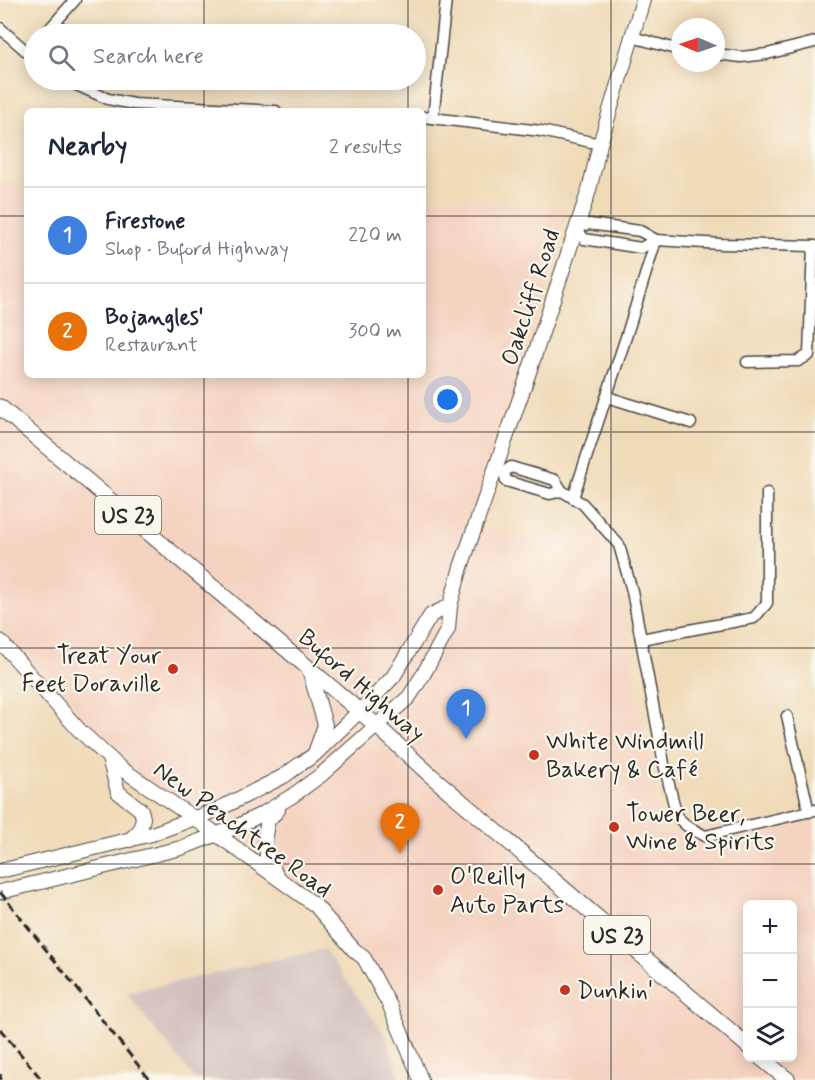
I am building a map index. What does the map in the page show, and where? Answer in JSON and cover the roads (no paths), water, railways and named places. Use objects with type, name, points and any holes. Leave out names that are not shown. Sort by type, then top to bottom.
[{"type":"main road","name":"Oakcliff Road","points":[[0,892],[181,848],[236,827],[292,796],[321,775],[410,697],[447,628],[450,606],[461,567],[500,471],[589,190],[600,144],[644,0]]},
{"type":"main road","name":"Buford Highway","points":[[0,407],[377,726],[428,773],[743,1043]]},
{"type":"main road","points":[[0,871],[152,834],[219,809],[284,776],[314,755],[359,711],[393,676],[431,615],[450,606]]},
{"type":"main road","name":"New Peachtree Road","points":[[0,641],[79,730],[119,767],[315,905],[355,951],[364,958],[390,1006],[421,1080]]},
{"type":"main road","points":[[309,669],[325,725],[314,755]]},
{"type":"main road","points":[[109,758],[118,792],[141,810],[143,818],[140,830],[130,840]]},
{"type":"main road","points":[[278,878],[267,855],[265,836],[268,820],[292,796]]},
{"type":"main road","points":[[766,1062],[788,1080]]},
{"type":"street","points":[[54,24],[75,0]]},
{"type":"street","points":[[446,0],[428,118],[542,131],[600,144]]},
{"type":"street","points":[[0,28],[24,46]]},
{"type":"street","points":[[632,37],[671,48]]},
{"type":"street","points":[[725,55],[741,57],[767,54],[815,42]]},
{"type":"street","points":[[88,90],[108,99],[134,104],[215,108]]},
{"type":"street","points":[[656,240],[642,248],[584,239],[576,228],[589,224],[640,231],[656,240],[814,246],[809,355],[798,361],[747,362]]},
{"type":"street","points":[[573,498],[656,240]]},
{"type":"street","points":[[607,397],[690,423]]},
{"type":"street","points":[[500,471],[506,481],[550,494],[562,491],[583,504],[619,545],[632,591],[664,764],[677,817],[687,826],[705,836],[812,811],[787,716]]},
{"type":"street","points":[[641,639],[754,618],[766,603],[767,494]]},
{"type":"railway","points":[[0,892],[150,1080]]},
{"type":"railway","points":[[0,1029],[42,1080]]},
{"type":"railway","points":[[0,1074],[1,1080]]},
{"type":"place","name":"Treat Your Feet Doraville","points":[[173,669]]},
{"type":"place","name":"Firestone","points":[[466,739]]},
{"type":"place","name":"White Windmill Bakery & Café","points":[[534,755]]},
{"type":"place","name":"Tower Beer, Wine & Spirits","points":[[614,827]]},
{"type":"place","name":"Bojangles'","points":[[400,853]]},
{"type":"place","name":"O'Reilly Auto Parts","points":[[438,890]]},
{"type":"place","name":"Dunkin'","points":[[565,990]]}]
